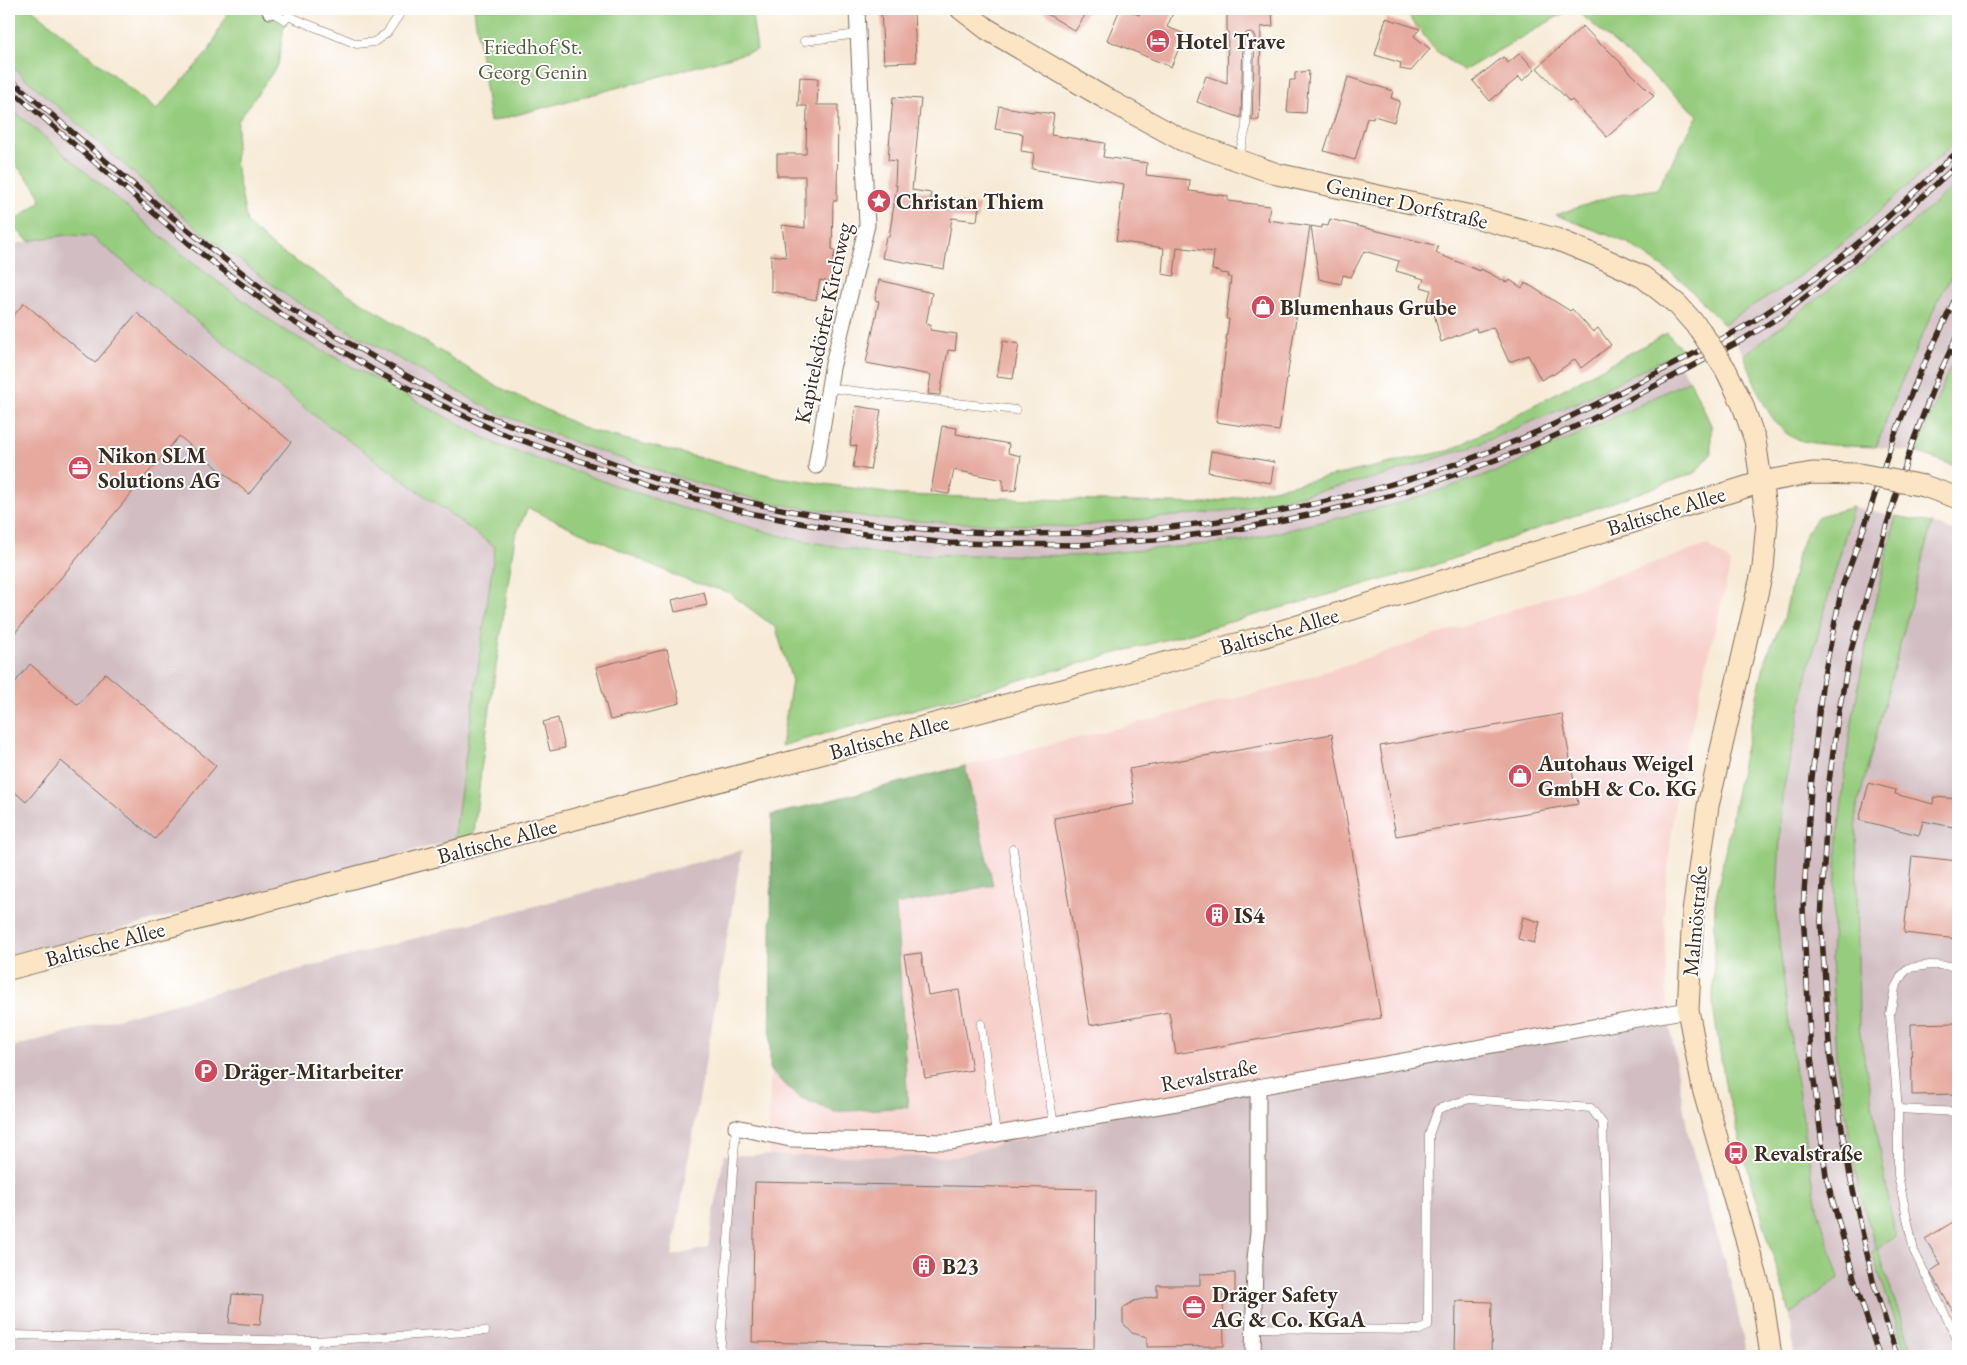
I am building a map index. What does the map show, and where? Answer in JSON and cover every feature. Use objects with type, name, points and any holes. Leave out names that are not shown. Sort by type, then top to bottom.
[{"type":"main road","name":"Geniner Dorfstraße","points":[[961,9],[987,29],[1103,97],[1182,140],[1277,174],[1471,216],[1556,239],[1643,277],[1678,304],[1700,330],[1726,370],[1742,403],[1755,440],[1762,482]]},
{"type":"main road","name":"Baltische Allee","points":[[14,966],[737,778],[1259,638],[1762,482],[1812,473],[1859,474],[1924,486],[1958,498]]},
{"type":"main road","name":"Malmöstraße","points":[[1762,482],[1767,521],[1763,568],[1708,806],[1693,912],[1688,1010],[1703,1089],[1762,1295],[1771,1356]]},
{"type":"street","name":"Kapitelsdörfer Kirchweg","points":[[816,466],[829,388],[867,225],[857,9]]},
{"type":"street","name":"Revalstraße","points":[[736,1127],[790,1139],[950,1142],[1194,1100],[1688,1010]]},
{"type":"street","points":[[1253,1356],[1255,1259],[1258,1232],[1258,1087]]},
{"type":"lane","points":[[270,10],[285,20],[288,16],[357,44],[374,42],[387,33],[403,9]]},
{"type":"lane","points":[[804,41],[858,34]]},
{"type":"lane","points":[[1237,160],[1246,128],[1248,38]]},
{"type":"lane","points":[[829,388],[1016,410]]},
{"type":"lane","points":[[1013,849],[1043,1061],[1054,1124]]},
{"type":"lane","points":[[1958,966],[1925,965],[1909,968],[1902,975],[1895,988],[1890,1014],[1898,1109],[1898,1175],[1914,1251],[1958,1341]]},
{"type":"lane","points":[[981,1024],[996,1134]]},
{"type":"lane","points":[[1253,1328],[1419,1330],[1428,1326],[1430,1300],[1429,1135],[1438,1110],[1468,1099],[1591,1108],[1603,1124],[1607,1273],[1606,1356]]},
{"type":"lane","points":[[1898,1109],[1958,1112]]},
{"type":"lane","points":[[720,1356],[736,1127]]},
{"type":"lane","points":[[9,1335],[314,1341],[485,1331]]},
{"type":"lane","points":[[313,1356],[314,1341]]},
{"type":"shaded area","points":[[9,64],[199,230],[293,300],[497,413],[598,451],[712,488],[775,504],[890,520],[1070,527],[1242,509],[1383,476],[1479,444],[1578,402],[1673,354],[1690,380],[1498,471],[1400,503],[1242,541],[1075,556],[878,554],[789,538],[679,507],[500,446],[282,329],[195,265],[9,107]]},
{"type":"shaded area","points":[[1958,140],[1958,182],[1896,238],[1744,355],[1723,324],[1792,281],[1858,231]]},
{"type":"shaded area","points":[[65,235],[91,236],[314,415],[495,547],[454,840],[9,959],[9,245]]},
{"type":"shaded area","points":[[1958,265],[1958,348],[1916,452],[1876,447],[1893,401],[1937,302]]},
{"type":"shaded area","points":[[1853,507],[1896,516],[1870,624],[1849,739],[1838,836],[1831,957],[1836,1057],[1859,1190],[1877,1248],[1895,1236],[1875,1122],[1870,1114],[1859,1028],[1856,812],[1932,523],[1958,533],[1958,1356],[1913,1356],[1872,1254],[1907,1356],[1794,1356],[1790,1314],[1839,1277],[1817,1207],[1794,1065],[1776,915],[1782,796],[1809,667]]},
{"type":"shaded area","points":[[1707,545],[1731,563],[1677,787],[1664,902],[1667,1008],[1092,1118],[955,1157],[769,1157],[770,1071],[799,1097],[908,1107],[896,904],[992,885],[965,766],[1273,689]]},
{"type":"shaded area","points":[[742,850],[672,1256],[708,1248],[724,1155],[955,1157],[1092,1118],[1667,1008],[1688,1134],[1733,1291],[1747,1356],[9,1356],[9,1048]]},
{"type":"green space","points":[[9,9],[32,9],[156,110],[209,51],[229,9],[261,9],[260,11],[285,20],[278,65],[238,121],[235,162],[247,223],[276,249],[493,384],[588,430],[777,477],[900,495],[1204,504],[1451,450],[1667,333],[1682,350],[1578,402],[1479,444],[1383,476],[1242,509],[1070,527],[890,520],[775,504],[712,488],[598,451],[497,413],[293,300],[199,230],[9,64]]},
{"type":"green space","name":"Friedhof St. Georg Genin","points":[[474,9],[751,9],[757,50],[490,122]]},
{"type":"green space","points":[[1403,9],[1571,9],[1463,71],[1435,50]]},
{"type":"green space","points":[[1575,9],[1958,9],[1958,140],[1858,231],[1792,282],[1723,324],[1681,280],[1628,243],[1556,215],[1612,196],[1657,189],[1698,115]]},
{"type":"green space","points":[[9,107],[195,265],[282,329],[500,446],[679,507],[789,538],[878,554],[1075,556],[1242,541],[1400,503],[1498,471],[1690,380],[1711,425],[1711,454],[1695,473],[1429,567],[781,746],[792,681],[776,628],[728,592],[683,579],[528,508],[515,536],[481,770],[474,834],[454,840],[495,547],[314,415],[91,236],[65,235],[29,241],[10,224],[41,201],[35,187],[9,157]]},
{"type":"green space","points":[[1958,182],[1958,265],[1937,302],[1893,401],[1876,447],[1820,444],[1792,437],[1775,422],[1768,411],[1744,355],[1896,238]]},
{"type":"green space","points":[[1958,348],[1958,467],[1916,452]]},
{"type":"green space","points":[[1853,507],[1809,667],[1782,796],[1776,915],[1794,1065],[1817,1207],[1839,1278],[1790,1314],[1725,1084],[1713,1006],[1715,903],[1744,754],[1766,657],[1784,618],[1798,554],[1805,535],[1819,516]]},
{"type":"green space","points":[[1896,516],[1932,523],[1856,812],[1859,1028],[1895,1236],[1877,1248],[1913,1356],[1907,1356],[1872,1253],[1876,1248],[1859,1190],[1836,1057],[1831,957],[1838,836],[1849,739],[1870,624]]},
{"type":"green space","points":[[965,766],[993,885],[896,905],[908,1107],[834,1112],[799,1097],[770,1071],[772,815]]},
{"type":"building","points":[[914,9],[916,62],[884,63],[881,11]]},
{"type":"building","points":[[1039,9],[1089,9],[1075,31]]},
{"type":"building","points":[[1120,9],[1125,9],[1139,15],[1142,9],[1164,9],[1173,13],[1167,27],[1185,34],[1171,67],[1107,40]]},
{"type":"building","points":[[1272,10],[1273,26],[1261,27],[1259,120],[1252,120],[1255,38],[1250,32],[1246,33],[1243,38],[1241,118],[1197,102],[1206,76],[1227,83],[1227,12]]},
{"type":"building","points":[[1386,18],[1420,29],[1414,36],[1430,49],[1411,71],[1400,69],[1401,63],[1375,55]]},
{"type":"building","points":[[1583,26],[1654,96],[1607,137],[1572,100],[1570,102],[1537,68]]},
{"type":"building","points":[[1520,53],[1535,70],[1522,81],[1519,77],[1490,101],[1473,81],[1503,57],[1508,63]]},
{"type":"building","points":[[1309,71],[1306,113],[1287,112],[1290,80],[1295,80],[1295,73]]},
{"type":"building","points":[[800,77],[818,78],[817,105],[838,105],[837,201],[833,201],[832,249],[835,250],[830,282],[820,280],[816,300],[771,291],[771,255],[786,257],[782,225],[805,228],[805,176],[777,176],[777,154],[806,154],[807,106],[798,106]]},
{"type":"building","points":[[1348,77],[1393,91],[1391,98],[1400,101],[1394,122],[1374,116],[1373,119],[1367,118],[1355,160],[1324,151]]},
{"type":"building","points":[[893,97],[921,99],[912,190],[931,193],[930,198],[979,205],[977,221],[952,218],[944,269],[882,258],[886,237],[889,237],[897,185],[895,185],[896,161],[888,160]]},
{"type":"building","points":[[999,106],[1054,114],[1051,135],[1105,143],[1103,157],[1147,163],[1146,175],[1190,180],[1189,191],[1228,196],[1228,201],[1270,206],[1268,220],[1310,226],[1279,431],[1216,422],[1227,340],[1229,319],[1226,319],[1231,277],[1228,277],[1229,274],[1212,270],[1214,252],[1177,247],[1174,276],[1162,274],[1164,248],[1116,241],[1124,184],[1032,169],[1034,153],[1021,151],[1023,134],[995,129]]},
{"type":"building","points":[[1330,219],[1438,246],[1436,253],[1480,271],[1481,269],[1508,283],[1510,280],[1522,288],[1526,283],[1570,311],[1572,309],[1593,332],[1598,328],[1611,345],[1581,368],[1575,359],[1553,375],[1541,380],[1528,355],[1509,362],[1493,327],[1477,332],[1476,328],[1441,342],[1434,313],[1425,310],[1431,290],[1421,287],[1424,279],[1396,271],[1399,261],[1364,251],[1351,277],[1343,275],[1341,284],[1319,279],[1311,226],[1322,228],[1322,225],[1328,226]]},
{"type":"building","points":[[879,280],[932,293],[926,324],[931,325],[930,330],[957,334],[955,351],[948,350],[940,395],[928,394],[931,375],[866,363],[879,301],[875,300]]},
{"type":"building","name":"Nikon SLM Solutions AG","points":[[24,303],[95,363],[137,313],[291,442],[249,494],[179,436],[9,640],[9,321]]},
{"type":"building","points":[[1003,341],[1019,344],[1013,379],[997,377]]},
{"type":"building","points":[[856,406],[881,410],[870,470],[853,467],[857,446],[850,445]]},
{"type":"building","points":[[942,426],[957,428],[956,434],[1009,444],[1008,453],[1021,456],[1016,490],[1003,491],[1003,480],[954,470],[949,494],[931,491]]},
{"type":"building","points":[[1211,451],[1274,462],[1271,483],[1208,472]]},
{"type":"building","points":[[704,592],[707,605],[675,612],[672,600]]},
{"type":"building","points":[[667,649],[680,703],[610,720],[596,667]]},
{"type":"building","points":[[30,664],[78,705],[105,673],[216,766],[155,839],[61,761],[26,802],[9,787],[9,690]]},
{"type":"building","points":[[1562,714],[1578,804],[1396,836],[1380,746]]},
{"type":"building","points":[[558,718],[565,748],[550,751],[543,722]]},
{"type":"building","name":"IS4","points":[[1332,734],[1381,1018],[1176,1054],[1169,1012],[1090,1025],[1054,818],[1135,804],[1129,769]]},
{"type":"building","points":[[1869,783],[1896,790],[1895,794],[1933,804],[1934,797],[1958,799],[1958,828],[1923,821],[1919,835],[1859,820]]},
{"type":"building","points":[[1912,856],[1958,861],[1958,939],[1904,933]]},
{"type":"building","points":[[1523,917],[1540,922],[1534,943],[1518,939]]},
{"type":"building","points":[[921,953],[928,995],[959,990],[972,1070],[925,1078],[904,955]]},
{"type":"building","points":[[1958,1023],[1958,1094],[1912,1095],[1911,1024]]},
{"type":"building","name":"B23","points":[[755,1182],[1096,1189],[1094,1349],[752,1342]]},
{"type":"building","points":[[1958,1219],[1958,1320],[1930,1272],[1941,1264],[1925,1239]]},
{"type":"building","points":[[1235,1273],[1235,1294],[1223,1295],[1224,1346],[1147,1347],[1147,1337],[1132,1333],[1123,1323],[1123,1308],[1134,1301],[1157,1296],[1157,1285],[1200,1285],[1200,1274]]},
{"type":"building","points":[[232,1294],[263,1296],[260,1325],[229,1323]]},
{"type":"building","points":[[1456,1301],[1492,1302],[1491,1356],[1455,1356]]},
{"type":"railway","points":[[9,78],[171,217],[272,296],[325,330],[447,398],[506,424],[675,484],[773,507],[871,523],[971,532],[1070,533],[1169,527],[1267,513],[1365,491],[1486,453],[1558,423],[1714,343],[1760,317],[1799,290],[1847,252],[1958,151]]},
{"type":"railway","points":[[9,88],[193,247],[282,315],[377,372],[435,402],[498,432],[665,491],[754,514],[847,532],[948,543],[1078,545],[1155,540],[1239,529],[1393,495],[1530,447],[1592,419],[1742,340],[1781,316],[1854,259],[1958,164]]},
{"type":"railway","points":[[1879,1356],[1856,1285],[1826,1176],[1811,1057],[1803,909],[1811,787],[1822,686],[1842,587],[1865,525],[1893,439],[1918,377],[1958,293]]},
{"type":"railway","points":[[1897,1356],[1873,1281],[1850,1176],[1830,1058],[1821,921],[1828,789],[1838,716],[1850,654],[1887,524],[1912,444],[1936,381],[1958,334]]},
{"type":"place","name":"Hotel Trave","points":[[1158,41]]},
{"type":"place","name":"Christan Thiem","points":[[879,201]]},
{"type":"place","name":"Blumenhaus Grube","points":[[1263,307]]},
{"type":"place","name":"Nikon SLM Solutions AG","points":[[80,468]]},
{"type":"place","name":"Autohaus Weigel GmbH & Co. KG","points":[[1520,776]]},
{"type":"place","name":"IS4","points":[[1217,915]]},
{"type":"place","name":"Dräger-Mitarbeiter","points":[[206,1071]]},
{"type":"place","name":"Revalstraße","points":[[1736,1153]]},
{"type":"place","name":"B23","points":[[924,1266]]},
{"type":"place","name":"Dräger Safety AG & Co. KGaA","points":[[1194,1307]]}]
